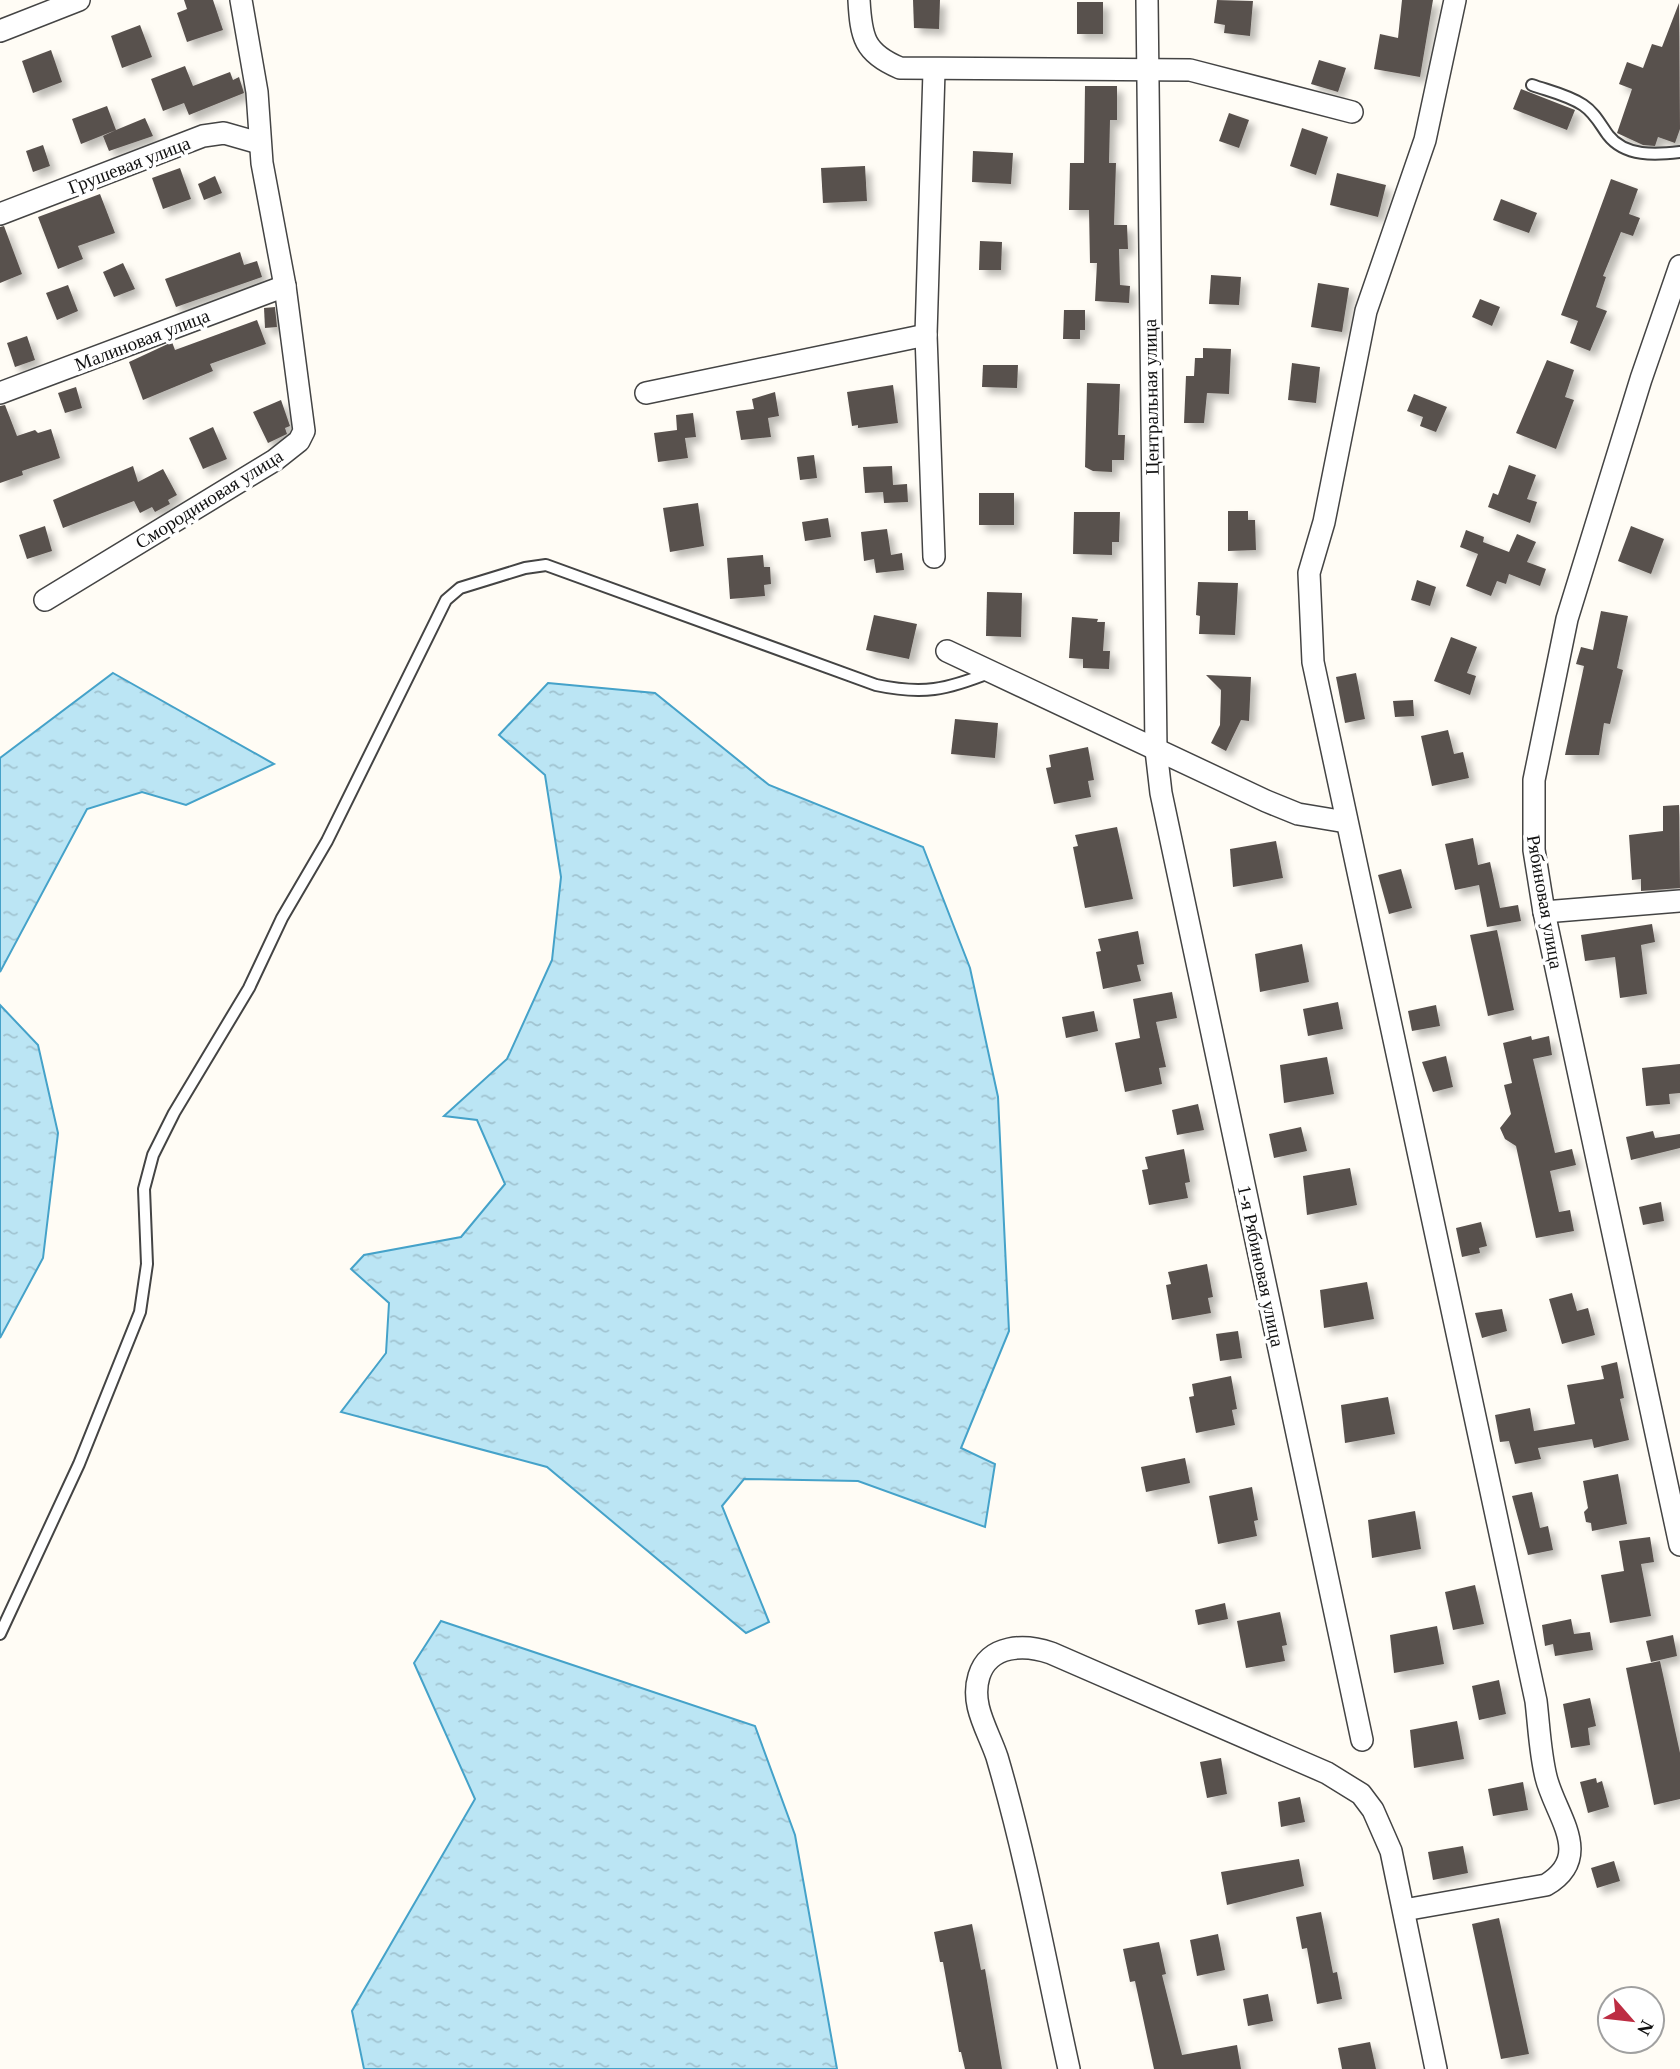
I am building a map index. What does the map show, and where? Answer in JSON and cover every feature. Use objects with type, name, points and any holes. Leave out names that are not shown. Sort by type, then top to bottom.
[{"type":"street","points":[[0,31],[79,0]]},
{"type":"street","name":"Смородиновая улица","points":[[45,600],[275,460],[299,441],[304,426],[285,286],[259,143],[257,92],[241,0]]},
{"type":"street","points":[[859,0],[862,33],[877,57],[900,68],[934,71],[1190,70],[1352,112]]},
{"type":"street","name":"Центральная улица","points":[[1147,0],[1156,750],[1161,793]]},
{"type":"street","points":[[1404,1910],[1546,1885],[1566,1865],[1570,1843],[1546,1777],[1536,1701],[1464,1370],[1449,1284],[1315,674],[1309,573],[1326,511],[1366,311],[1425,140],[1455,0]]},
{"type":"street","points":[[933,557],[926,335],[934,71]]},
{"type":"street","name":"Грушевая улица","points":[[0,214],[203,136],[224,133],[259,143]]},
{"type":"street","name":"Рябиновая улица","points":[[1680,266],[1641,379],[1567,618],[1534,780],[1534,850],[1544,912],[1680,1545]]},
{"type":"street","name":"Малиновая улица","points":[[0,393],[285,286]]},
{"type":"street","points":[[646,393],[926,335]]},
{"type":"street","points":[[947,651],[1287,810],[1346,822]]},
{"type":"street","name":"1-я Рябиновая улица","points":[[1161,793],[1362,1740]]},
{"type":"street","points":[[1544,912],[1680,901]]},
{"type":"street","points":[[1069,2069],[1010,1805],[996,1755],[977,1706],[976,1690],[982,1667],[1000,1652],[1030,1646],[1345,1782],[1362,1794],[1373,1810],[1391,1852],[1436,2069]]},
{"type":"lane","points":[[1532,85],[1584,106],[1595,115],[1610,137],[1625,148],[1654,154],[1680,152]]},
{"type":"lane","points":[[0,1634],[79,1464],[140,1312],[147,1264],[144,1189],[153,1155],[189,1086],[249,988],[282,918],[327,841],[440,611],[452,594],[460,588],[525,568],[546,565],[876,685],[916,692],[934,692],[991,672]]},
{"type":"water","points":[[113,673],[274,764],[186,805],[142,792],[87,809],[0,972],[0,758]]},
{"type":"water","points":[[548,683],[655,693],[769,785],[923,847],[970,968],[998,1097],[1009,1331],[961,1448],[995,1464],[985,1527],[858,1481],[744,1479],[722,1506],[769,1622],[746,1633],[547,1467],[341,1412],[386,1353],[389,1303],[351,1269],[364,1255],[461,1237],[505,1184],[477,1120],[444,1116],[507,1059],[552,960],[561,877],[545,775],[499,735]]},
{"type":"water","points":[[0,1005],[38,1045],[58,1133],[43,1258],[0,1338]]},
{"type":"water","points":[[441,1621],[755,1726],[795,1835],[837,2069],[364,2069],[352,2011],[475,1799],[414,1663]]},
{"type":"building","points":[[184,0],[213,0],[223,30],[187,42],[177,13],[187,9]]},
{"type":"building","points":[[913,0],[940,0],[939,29],[914,28]]},
{"type":"building","points":[[1217,0],[1253,1],[1250,36],[1224,33],[1225,25],[1214,23]]},
{"type":"building","points":[[1402,0],[1433,0],[1420,77],[1374,69],[1380,34],[1398,38]]},
{"type":"building","points":[[1077,2],[1103,2],[1103,34],[1077,34]]},
{"type":"building","points":[[1679,3],[1680,129],[1675,143],[1658,137],[1655,146],[1643,145],[1617,133],[1632,89],[1619,84],[1627,62],[1643,68],[1652,44],[1662,47]]},
{"type":"building","points":[[140,25],[152,57],[122,68],[111,36]]},
{"type":"building","points":[[51,50],[62,82],[33,93],[22,61]]},
{"type":"building","points":[[1319,60],[1346,68],[1338,92],[1311,84]]},
{"type":"building","points":[[185,66],[193,86],[230,72],[233,80],[239,77],[244,93],[189,115],[184,103],[163,111],[151,79]]},
{"type":"building","points":[[1085,86],[1117,86],[1117,120],[1110,120],[1109,163],[1116,163],[1114,225],[1127,225],[1128,249],[1119,249],[1120,285],[1130,286],[1129,303],[1095,301],[1097,263],[1090,263],[1089,210],[1069,210],[1070,163],[1084,163]]},
{"type":"building","points":[[1521,89],[1575,110],[1567,130],[1513,109]]},
{"type":"building","points":[[107,106],[116,130],[81,144],[72,119]]},
{"type":"building","points":[[1229,113],[1249,120],[1239,148],[1219,141]]},
{"type":"building","points":[[145,118],[153,136],[109,151],[103,136]]},
{"type":"building","points":[[1302,128],[1328,137],[1316,175],[1290,166]]},
{"type":"building","points":[[43,145],[50,166],[33,172],[26,151]]},
{"type":"building","points":[[973,151],[1013,153],[1011,184],[972,182]]},
{"type":"building","points":[[865,166],[867,201],[823,203],[821,168]]},
{"type":"building","points":[[180,168],[191,199],[163,209],[152,178]]},
{"type":"building","points":[[1337,173],[1386,185],[1378,217],[1330,205]]},
{"type":"building","points":[[215,176],[222,193],[204,200],[198,184]]},
{"type":"building","points":[[1611,179],[1638,189],[1629,214],[1640,218],[1633,236],[1621,232],[1603,276],[1606,277],[1596,307],[1607,311],[1590,351],[1570,343],[1578,321],[1561,315]]},
{"type":"building","points":[[100,194],[115,233],[78,246],[83,259],[58,269],[38,217]]},
{"type":"building","points":[[1501,199],[1537,213],[1529,233],[1493,220]]},
{"type":"building","points":[[4,226],[22,274],[0,283],[0,227]]},
{"type":"building","points":[[980,241],[1002,242],[1001,270],[979,270]]},
{"type":"building","points":[[240,252],[244,265],[257,261],[262,277],[176,307],[165,279]]},
{"type":"building","points":[[123,263],[135,289],[114,297],[103,272]]},
{"type":"building","points":[[1211,275],[1241,277],[1239,305],[1209,304]]},
{"type":"building","points":[[1318,283],[1349,288],[1342,332],[1311,327]]},
{"type":"building","points":[[68,285],[78,311],[57,320],[46,293]]},
{"type":"building","points":[[1480,299],[1500,307],[1492,326],[1472,317]]},
{"type":"building","points":[[275,307],[277,327],[265,328],[264,308]]},
{"type":"building","points":[[1064,310],[1085,310],[1085,330],[1080,330],[1080,339],[1063,339]]},
{"type":"building","points":[[257,320],[266,344],[210,364],[213,371],[143,400],[129,362],[172,342],[175,350]]},
{"type":"building","points":[[27,336],[35,360],[15,367],[7,343]]},
{"type":"building","points":[[1203,348],[1231,349],[1229,394],[1207,393],[1204,423],[1184,423],[1186,376],[1194,376],[1195,358],[1203,358]]},
{"type":"building","points":[[1547,360],[1574,370],[1565,397],[1574,400],[1556,449],[1516,433]]},
{"type":"building","points":[[1292,363],[1320,367],[1316,403],[1288,400]]},
{"type":"building","points":[[983,365],[1018,365],[1017,388],[982,387]]},
{"type":"building","points":[[1087,383],[1120,384],[1118,435],[1125,435],[1124,460],[1112,460],[1112,472],[1093,471],[1085,467]]},
{"type":"building","points":[[893,385],[898,423],[858,428],[858,425],[852,426],[847,392]]},
{"type":"building","points":[[76,387],[82,408],[65,413],[58,393]]},
{"type":"building","points":[[775,392],[779,416],[768,418],[771,437],[741,440],[736,411],[754,409],[752,399]]},
{"type":"building","points":[[1414,394],[1447,407],[1436,432],[1420,426],[1423,417],[1407,411]]},
{"type":"building","points":[[281,400],[290,426],[285,428],[287,434],[268,443],[253,412]]},
{"type":"building","points":[[5,405],[17,436],[35,430],[38,433],[51,429],[60,458],[22,471],[23,475],[0,483],[0,406]]},
{"type":"building","points":[[693,413],[696,437],[685,438],[688,458],[658,462],[654,433],[677,430],[676,415]]},
{"type":"building","points":[[213,427],[227,459],[203,469],[189,438]]},
{"type":"building","points":[[814,455],[817,478],[800,480],[797,457]]},
{"type":"building","points":[[1509,465],[1536,475],[1527,499],[1537,502],[1530,523],[1488,507],[1493,493],[1498,495]]},
{"type":"building","points":[[133,466],[138,482],[163,469],[177,495],[168,500],[170,504],[155,512],[152,507],[140,513],[134,501],[63,528],[53,500]]},
{"type":"building","points":[[892,466],[893,485],[907,484],[908,502],[884,503],[883,492],[865,493],[863,467]]},
{"type":"building","points":[[979,493],[1014,493],[1014,525],[979,525]]},
{"type":"building","points":[[698,503],[704,546],[670,552],[663,508]]},
{"type":"building","points":[[1228,511],[1248,511],[1248,520],[1255,520],[1256,550],[1228,551]]},
{"type":"building","points":[[1074,512],[1120,512],[1119,542],[1112,542],[1112,555],[1073,554]]},
{"type":"building","points":[[828,518],[831,537],[805,541],[802,522]]},
{"type":"building","points":[[45,526],[52,551],[27,559],[19,535]]},
{"type":"building","points":[[1631,526],[1664,539],[1651,574],[1618,561]]},
{"type":"building","points":[[887,529],[891,555],[902,553],[904,570],[876,573],[874,559],[864,561],[861,532]]},
{"type":"building","points":[[1466,530],[1484,537],[1483,542],[1509,552],[1517,534],[1536,542],[1527,562],[1546,569],[1540,586],[1509,574],[1506,584],[1497,581],[1491,596],[1466,586],[1478,554],[1460,547]]},
{"type":"building","points":[[763,555],[764,567],[770,567],[771,584],[764,585],[765,596],[730,599],[727,558]]},
{"type":"building","points":[[1417,580],[1436,587],[1430,606],[1411,600]]},
{"type":"building","points":[[1198,582],[1238,583],[1235,635],[1199,634],[1200,616],[1196,615]]},
{"type":"building","points":[[987,592],[1022,593],[1021,637],[986,636]]},
{"type":"building","points":[[1601,611],[1628,616],[1617,668],[1623,670],[1610,724],[1604,723],[1599,755],[1565,755],[1584,666],[1576,664],[1581,647],[1593,650]]},
{"type":"building","points":[[874,615],[917,624],[909,659],[866,650]]},
{"type":"building","points":[[1072,617],[1105,622],[1103,651],[1110,651],[1109,669],[1083,668],[1083,659],[1069,658]]},
{"type":"building","points":[[1451,637],[1477,647],[1467,673],[1476,676],[1470,695],[1434,681]]},
{"type":"building","points":[[1356,673],[1365,719],[1345,723],[1336,677]]},
{"type":"building","points":[[1206,675],[1251,677],[1249,721],[1241,720],[1226,751],[1211,743],[1220,725],[1221,690]]},
{"type":"building","points":[[1413,700],[1414,716],[1395,717],[1393,701]]},
{"type":"building","points":[[955,719],[998,723],[995,758],[951,754]]},
{"type":"building","points":[[1448,730],[1454,754],[1463,752],[1469,778],[1432,786],[1421,736]]},
{"type":"building","points":[[1088,747],[1094,780],[1088,781],[1091,797],[1054,804],[1046,768],[1051,767],[1049,755]]},
{"type":"building","points":[[1679,805],[1680,888],[1641,891],[1641,879],[1632,880],[1629,835],[1663,831],[1663,806]]},
{"type":"building","points":[[1117,827],[1133,899],[1085,908],[1073,847],[1078,846],[1075,835]]},
{"type":"building","points":[[1473,838],[1478,865],[1490,862],[1500,908],[1518,905],[1521,921],[1487,927],[1479,885],[1455,890],[1445,844]]},
{"type":"building","points":[[1276,841],[1283,878],[1233,887],[1230,849]]},
{"type":"building","points":[[1401,869],[1412,908],[1389,914],[1378,875]]},
{"type":"building","points":[[1652,924],[1655,942],[1641,945],[1647,994],[1620,998],[1615,957],[1585,961],[1581,935]]},
{"type":"building","points":[[1497,930],[1514,1010],[1488,1016],[1470,935]]},
{"type":"building","points":[[1138,931],[1144,964],[1137,965],[1141,981],[1103,989],[1096,952],[1101,951],[1098,939]]},
{"type":"building","points":[[1302,944],[1309,982],[1260,992],[1255,954]]},
{"type":"building","points":[[1172,992],[1177,1018],[1156,1022],[1166,1067],[1159,1068],[1162,1084],[1125,1092],[1115,1043],[1140,1038],[1133,999]]},
{"type":"building","points":[[1338,1002],[1343,1029],[1308,1036],[1303,1009]]},
{"type":"building","points":[[1436,1005],[1440,1026],[1412,1031],[1408,1011]]},
{"type":"building","points":[[1094,1011],[1098,1031],[1066,1038],[1062,1017]]},
{"type":"building","points":[[1531,1036],[1532,1040],[1549,1036],[1552,1055],[1533,1059],[1555,1153],[1572,1149],[1576,1165],[1550,1171],[1559,1212],[1570,1210],[1574,1231],[1536,1238],[1516,1146],[1505,1139],[1500,1128],[1511,1114],[1504,1085],[1512,1083],[1503,1043]]},
{"type":"building","points":[[1446,1056],[1453,1087],[1433,1092],[1422,1062]]},
{"type":"building","points":[[1327,1057],[1334,1094],[1284,1103],[1280,1065]]},
{"type":"building","points":[[1680,1064],[1680,1093],[1669,1094],[1670,1104],[1646,1106],[1642,1068]]},
{"type":"building","points":[[1198,1104],[1204,1130],[1177,1135],[1172,1110]]},
{"type":"building","points":[[1301,1127],[1307,1151],[1274,1158],[1269,1134]]},
{"type":"building","points":[[1653,1131],[1655,1138],[1680,1134],[1680,1148],[1631,1160],[1626,1137]]},
{"type":"building","points":[[1184,1149],[1190,1182],[1185,1183],[1188,1198],[1149,1205],[1142,1170],[1148,1169],[1145,1157]]},
{"type":"building","points":[[1350,1168],[1357,1205],[1307,1215],[1303,1176]]},
{"type":"building","points":[[1661,1202],[1664,1221],[1643,1225],[1639,1207]]},
{"type":"building","points":[[1481,1222],[1487,1246],[1479,1248],[1480,1253],[1462,1257],[1456,1228]]},
{"type":"building","points":[[1207,1264],[1213,1297],[1208,1298],[1211,1313],[1172,1320],[1166,1285],[1171,1284],[1168,1272]]},
{"type":"building","points":[[1367,1282],[1374,1319],[1324,1328],[1320,1290]]},
{"type":"building","points":[[1572,1293],[1577,1311],[1588,1308],[1595,1335],[1562,1344],[1549,1299]]},
{"type":"building","points":[[1502,1309],[1507,1331],[1482,1338],[1475,1313]]},
{"type":"building","points":[[1238,1331],[1242,1358],[1220,1361],[1216,1334]]},
{"type":"building","points":[[1617,1362],[1624,1398],[1620,1399],[1629,1440],[1594,1448],[1592,1439],[1538,1448],[1541,1459],[1515,1464],[1509,1441],[1500,1442],[1495,1415],[1530,1408],[1534,1431],[1575,1424],[1567,1385],[1604,1379],[1601,1366]]},
{"type":"building","points":[[1231,1376],[1237,1409],[1232,1410],[1235,1425],[1196,1433],[1189,1397],[1194,1396],[1192,1384]]},
{"type":"building","points":[[1388,1397],[1395,1434],[1345,1443],[1341,1405]]},
{"type":"building","points":[[1185,1458],[1190,1483],[1146,1492],[1141,1467]]},
{"type":"building","points":[[1618,1474],[1627,1524],[1592,1531],[1591,1523],[1586,1522],[1584,1512],[1588,1508],[1583,1481]]},
{"type":"building","points":[[1252,1487],[1258,1520],[1254,1521],[1257,1536],[1218,1544],[1209,1496]]},
{"type":"building","points":[[1532,1492],[1540,1528],[1548,1526],[1553,1550],[1528,1555],[1512,1496]]},
{"type":"building","points":[[1415,1511],[1421,1549],[1372,1558],[1368,1520]]},
{"type":"building","points":[[1650,1537],[1654,1562],[1641,1564],[1651,1616],[1610,1623],[1601,1575],[1624,1571],[1619,1541]]},
{"type":"building","points":[[1475,1585],[1484,1624],[1453,1630],[1445,1592]]},
{"type":"building","points":[[1225,1603],[1228,1619],[1198,1625],[1195,1610]]},
{"type":"building","points":[[1280,1612],[1287,1645],[1282,1646],[1285,1661],[1246,1668],[1237,1621]]},
{"type":"building","points":[[1571,1619],[1574,1634],[1590,1632],[1593,1650],[1555,1656],[1553,1644],[1545,1646],[1542,1625]]},
{"type":"building","points":[[1437,1626],[1444,1664],[1394,1673],[1390,1635]]},
{"type":"building","points":[[1673,1635],[1677,1656],[1651,1662],[1646,1641]]},
{"type":"building","points":[[1660,1661],[1680,1753],[1680,1799],[1654,1805],[1626,1668]]},
{"type":"building","points":[[1499,1680],[1506,1714],[1479,1720],[1472,1686]]},
{"type":"building","points":[[1590,1698],[1596,1726],[1588,1728],[1590,1745],[1571,1748],[1563,1704]]},
{"type":"building","points":[[1457,1721],[1464,1759],[1414,1768],[1410,1730]]},
{"type":"building","points":[[1221,1758],[1227,1794],[1207,1798],[1200,1762]]},
{"type":"building","points":[[1596,1778],[1597,1783],[1602,1781],[1609,1807],[1588,1813],[1580,1782]]},
{"type":"building","points":[[1523,1782],[1528,1810],[1493,1816],[1488,1789]]},
{"type":"building","points":[[1300,1797],[1305,1822],[1281,1827],[1278,1802]]},
{"type":"building","points":[[1463,1846],[1468,1873],[1433,1880],[1428,1852]]},
{"type":"building","points":[[1299,1859],[1304,1886],[1227,1905],[1221,1872]]},
{"type":"building","points":[[1614,1861],[1620,1881],[1597,1888],[1591,1868]]},
{"type":"building","points":[[1321,1912],[1333,1973],[1337,1972],[1342,1999],[1317,2004],[1307,1948],[1302,1949],[1296,1917]]},
{"type":"building","points":[[1499,1918],[1529,2054],[1501,2059],[1472,1924]]},
{"type":"building","points":[[972,1924],[981,1970],[985,1969],[1002,2069],[965,2069],[959,2052],[943,1962],[940,1962],[934,1932]]},
{"type":"building","points":[[1218,1934],[1225,1970],[1197,1976],[1190,1940]]},
{"type":"building","points":[[1159,1942],[1166,1974],[1162,1975],[1182,2055],[1237,2045],[1241,2069],[1154,2069],[1135,1981],[1130,1982],[1123,1949]]},
{"type":"building","points":[[1268,1994],[1273,2021],[1248,2026],[1243,1999]]},
{"type":"building","points":[[1370,2042],[1376,2069],[1342,2069],[1338,2048]]}]
